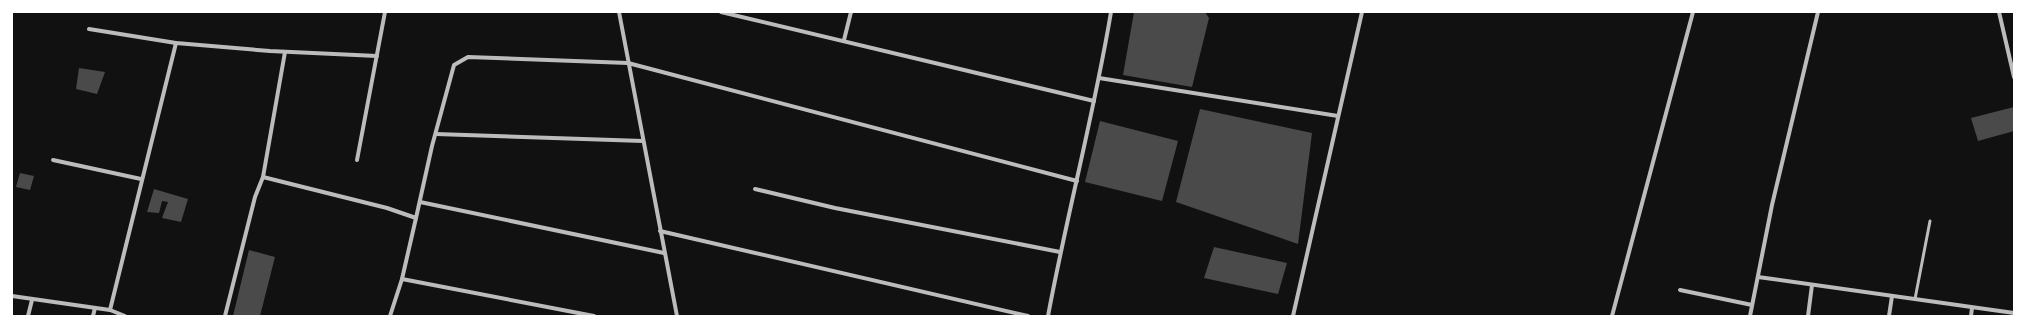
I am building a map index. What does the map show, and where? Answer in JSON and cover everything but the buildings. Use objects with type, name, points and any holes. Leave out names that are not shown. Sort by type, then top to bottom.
[{"type":"street","points":[[357,160],[385,12]]},
{"type":"street","points":[[619,12],[677,316]]},
{"type":"street","points":[[721,12],[844,40],[1094,101]]},
{"type":"street","points":[[844,40],[851,12]]},
{"type":"street","points":[[1048,316],[1060,252],[1099,78],[1110,12]]},
{"type":"street","points":[[1293,316],[1362,12]]},
{"type":"street","points":[[1612,316],[1693,12]]},
{"type":"street","points":[[1750,316],[1772,205],[1818,12]]},
{"type":"street","points":[[1999,12],[2014,77]]},
{"type":"street","points":[[89,29],[176,44],[285,52],[377,56]]},
{"type":"street","points":[[110,310],[141,179],[176,44]]},
{"type":"street","points":[[225,316],[262,177],[285,52]]},
{"type":"street","points":[[390,316],[402,279],[454,65],[468,57],[628,63],[1077,181]]},
{"type":"street","points":[[1099,78],[1338,116]]},
{"type":"street","points":[[436,134],[643,141]]},
{"type":"street","points":[[53,160],[141,179]]},
{"type":"street","points":[[262,177],[387,208],[416,218]]},
{"type":"street","points":[[755,190],[836,208],[1060,252]]},
{"type":"street","points":[[420,202],[664,253]]},
{"type":"street","points":[[660,231],[1028,316]]},
{"type":"street","points":[[1758,277],[2014,313]]},
{"type":"street","points":[[402,279],[575,314],[594,316]]},
{"type":"street","points":[[1808,316],[1812,284]]},
{"type":"street","points":[[1680,290],[1752,305]]},
{"type":"street","points":[[12,296],[110,310],[125,316]]},
{"type":"street","points":[[1889,316],[1892,296]]},
{"type":"street","points":[[28,316],[32,300]]},
{"type":"street","points":[[93,316],[95,308]]},
{"type":"street","points":[[1971,316],[1972,308]]},
{"type":"lane","points":[[1915,299],[1930,221]]}]
